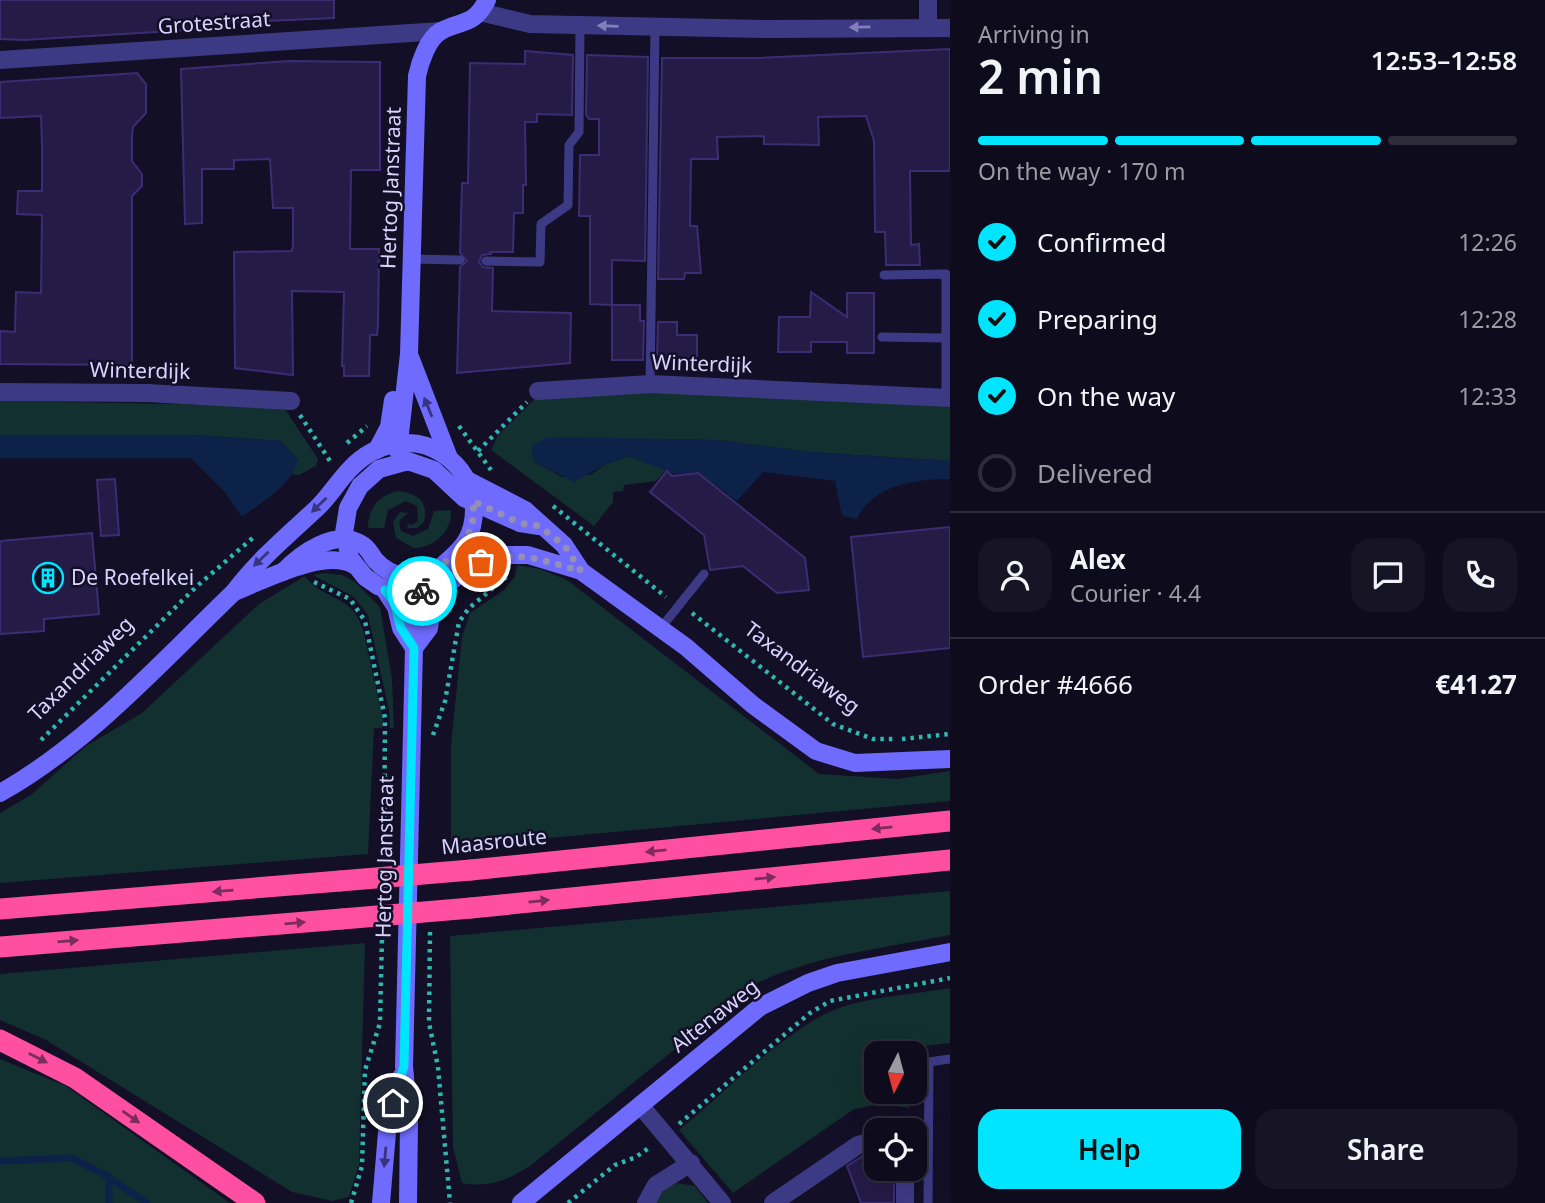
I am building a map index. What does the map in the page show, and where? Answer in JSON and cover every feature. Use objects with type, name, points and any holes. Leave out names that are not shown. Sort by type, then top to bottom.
[{"type":"highway","name":"Maasroute","points":[[0,909],[471,870],[950,821]]},
{"type":"highway","points":[[0,947],[471,908],[950,859]]},
{"type":"highway","points":[[0,1040],[75,1078],[255,1203]]},
{"type":"main road","name":"Grotestraat","points":[[441,31],[469,22],[483,6]]},
{"type":"main road","name":"Hertog Janstraat","points":[[401,443],[409,354],[417,76],[424,54],[441,31]]},
{"type":"main road","name":"Hertog Janstraat","points":[[377,450],[389,427],[394,391],[409,354]]},
{"type":"main road","name":"Hertog Janstraat","points":[[409,354],[449,459]]},
{"type":"main road","points":[[401,443],[396,456],[387,466],[366,480],[355,493],[346,516],[345,541],[354,565],[371,582],[385,590],[402,595],[420,595],[439,580],[467,539],[473,501],[467,480]]},
{"type":"main road","points":[[0,793],[37,773],[97,723],[234,592],[253,567],[323,503],[358,461],[377,450],[401,443],[427,446],[449,459],[467,480],[524,510],[539,526],[564,545],[581,571]]},
{"type":"main road","points":[[387,466],[408,461],[428,467],[455,492],[520,523],[539,526]]},
{"type":"main road","points":[[283,572],[301,553],[345,541],[362,544],[379,564],[396,574],[439,580],[462,573],[481,562],[513,554],[535,557],[581,571],[816,751],[855,763],[950,760]]},
{"type":"main road","points":[[234,592],[283,572],[331,558],[354,565]]},
{"type":"main road","name":"Hertog Janstraat","points":[[414,648],[429,628],[439,580]]},
{"type":"main road","name":"Hertog Janstraat","points":[[385,590],[394,602],[401,628],[414,648]]},
{"type":"main road","name":"Hertog Janstraat","points":[[408,1203],[409,1121],[404,1066],[414,648],[420,595]]},
{"type":"main road","name":"Altenaweg","points":[[521,1203],[760,1007],[780,995],[837,973],[950,952]]},
{"type":"main road","name":"Hertog Janstraat","points":[[381,1203],[388,1121],[404,1066]]},
{"type":"main road","name":"Altenaweg","points":[[505,1203],[542,1185]]},
{"type":"street","points":[[928,0],[928,27]]},
{"type":"street","name":"Grotestraat","points":[[483,6],[530,24],[655,28],[950,28]]},
{"type":"street","name":"Grotestraat","points":[[0,60],[441,31]]},
{"type":"street","name":"Winterdijk","points":[[538,391],[650,384],[948,398]]},
{"type":"street","name":"Winterdijk","points":[[0,392],[147,393],[291,401]]},
{"type":"street","points":[[640,1105],[722,1203]]},
{"type":"street","points":[[773,1203],[864,1143]]},
{"type":"street","points":[[646,1203],[656,1185],[691,1163]]},
{"type":"street","points":[[905,1181],[905,1203]]},
{"type":"lane","points":[[486,261],[540,262],[541,224],[568,205],[569,145],[579,132],[580,26]]},
{"type":"lane","points":[[650,384],[655,28]]},
{"type":"lane","points":[[412,260],[460,260]]},
{"type":"lane","points":[[884,275],[946,274],[948,398]]},
{"type":"lane","points":[[882,337],[946,338]]},
{"type":"lane","points":[[660,629],[704,574]]},
{"type":"lane","points":[[928,1203],[929,1062],[950,1059]]},
{"type":"path","points":[[457,424],[478,452],[538,391]]},
{"type":"path","points":[[291,401],[330,461]]},
{"type":"path","name":"Taxandriaweg","points":[[552,505],[678,607],[690,611],[833,724],[851,733],[873,739],[897,740],[950,734]]},
{"type":"path","name":"Taxandriaweg","points":[[37,744],[196,587],[264,528]]},
{"type":"path","points":[[432,740],[445,701],[456,629],[469,608],[508,577],[513,554]]},
{"type":"path","points":[[306,566],[313,581],[350,599],[360,609],[366,625],[385,718]]},
{"type":"path","points":[[430,929],[429,1023],[438,1067],[450,1203]]},
{"type":"path","points":[[568,1203],[615,1165],[636,1157],[666,1135],[810,1013],[830,1001],[950,978]]},
{"type":"path","points":[[351,1203],[362,1166],[365,1070],[380,1023]]},
{"type":"green space","points":[[633,390],[950,403],[950,461],[810,452],[716,440],[546,438],[533,461],[562,477],[590,475],[606,464],[629,456],[666,470],[656,481],[624,485],[623,491],[613,492],[613,502],[594,526],[491,450],[498,435],[539,395]]},
{"type":"green space","points":[[0,401],[278,406],[285,409],[318,459],[316,466],[299,475],[291,474],[298,460],[280,441],[193,435],[0,435]]},
{"type":"green space","points":[[398,491],[416,496],[420,500],[425,509],[424,522],[417,528],[408,528],[407,524],[412,525],[418,521],[417,506],[406,501],[388,510],[384,528],[368,528],[372,509],[380,499]]},
{"type":"green space","points":[[451,510],[449,525],[441,537],[429,545],[414,548],[396,538],[393,522],[400,512],[408,513],[399,521],[401,531],[413,536],[428,529],[434,511]]},
{"type":"green space","points":[[517,565],[540,569],[567,580],[819,774],[897,779],[950,771],[950,801],[451,847],[451,745],[462,637],[470,613],[504,590],[515,576]]},
{"type":"green space","points":[[313,575],[342,575],[355,582],[380,607],[392,679],[394,728],[390,728],[389,711],[368,615],[354,597]]},
{"type":"green space","points":[[305,576],[321,591],[346,604],[359,620],[364,633],[383,720],[382,728],[374,728],[368,854],[0,883],[0,813],[32,794],[86,746],[142,713],[259,604]]},
{"type":"green space","points":[[950,891],[950,935],[827,959],[757,983],[530,1166],[498,1182],[462,1183],[453,1147],[450,936]]},
{"type":"green space","points":[[365,943],[359,1164],[349,1197],[332,1201],[292,1192],[46,1040],[0,1020],[0,974]]},
{"type":"green space","points":[[950,988],[950,1043],[928,1046],[928,1041],[864,1041],[864,1104],[880,1104],[854,1109],[733,1193],[679,1130],[759,1060],[803,1027],[824,1014],[871,1000]]},
{"type":"green space","points":[[0,1059],[66,1086],[230,1203],[0,1203]]},
{"type":"green space","points":[[880,1104],[910,1104],[910,1108]]},
{"type":"green space","points":[[677,1183],[695,1186],[708,1203],[655,1203],[666,1188]]},
{"type":"water","points":[[0,435],[193,435],[281,441],[298,460],[283,485],[242,517],[224,491],[191,458],[0,458]]},
{"type":"water","points":[[546,438],[716,440],[810,452],[950,461],[950,479],[923,480],[884,491],[873,498],[857,519],[844,516],[841,512],[835,481],[763,472],[737,501],[698,472],[673,474],[629,456],[606,464],[574,482],[533,461],[532,445]]},
{"type":"building","points":[[0,0],[334,0],[334,18],[222,23],[222,28],[24,40],[0,39]]},
{"type":"building","points":[[950,49],[950,171],[910,171],[911,245],[919,244],[920,265],[886,265],[885,232],[875,232],[874,141],[866,116],[818,117],[819,145],[764,144],[764,136],[717,137],[718,159],[691,159],[690,226],[697,226],[701,273],[685,273],[684,279],[658,279],[662,58],[757,58]]},
{"type":"building","points":[[525,51],[573,55],[572,115],[537,114],[537,122],[525,122],[526,185],[523,185],[523,213],[514,213],[513,252],[490,252],[491,254],[482,255],[479,262],[483,267],[493,268],[492,311],[571,313],[570,363],[457,373],[460,267],[467,261],[460,253],[462,183],[468,183],[470,63],[525,64]]},
{"type":"building","points":[[587,55],[648,57],[645,261],[612,260],[612,305],[590,304],[590,216],[579,216],[580,155],[599,155],[599,119],[589,119],[586,115]]},
{"type":"building","points":[[289,61],[380,62],[380,170],[351,170],[350,249],[379,249],[378,324],[377,335],[370,335],[369,376],[344,376],[344,292],[292,291],[293,375],[235,368],[234,252],[292,251],[293,208],[273,208],[270,159],[234,160],[234,169],[202,169],[202,223],[185,224],[181,69]]},
{"type":"building","points":[[137,73],[146,84],[146,113],[133,127],[132,136],[132,161],[142,174],[142,186],[132,196],[132,365],[0,364],[0,331],[15,332],[16,292],[41,293],[42,215],[17,214],[18,191],[42,191],[42,146],[41,116],[0,118],[0,82]]},
{"type":"building","points":[[811,292],[847,317],[847,293],[874,293],[874,353],[847,353],[847,342],[811,342],[811,352],[778,352],[779,317],[810,317]]},
{"type":"building","points":[[612,305],[640,305],[640,321],[644,321],[643,360],[612,360]]},
{"type":"building","points":[[658,322],[677,322],[677,335],[697,335],[697,361],[657,360]]},
{"type":"building","points":[[667,471],[672,476],[698,473],[805,558],[809,590],[777,593],[743,566],[710,570],[704,535],[650,492]]},
{"type":"building","points":[[115,479],[119,535],[101,536],[97,480]]},
{"type":"building","points":[[950,527],[950,648],[863,657],[851,537]]},
{"type":"building","name":"De Roefelkei","points":[[92,533],[99,614],[44,619],[44,631],[0,634],[0,541]]},
{"type":"building","points":[[863,1156],[864,1181],[894,1181],[894,1203],[861,1203],[847,1166]]},
{"type":"waterway","points":[[0,1161],[71,1158],[102,1173],[147,1203]]},
{"type":"waterway","points":[[109,1177],[109,1203]]},
{"type":"way so far","points":[[422,591],[432,576],[454,558],[467,539],[472,524],[473,501],[520,523],[539,526],[564,545],[581,571],[520,554],[502,555],[481,562]]},
{"type":"place","name":"De Roefelkei","points":[[48,578]]},
{"type":"route","points":[[393,1103],[404,1066],[409,731],[414,648],[401,628],[392,598],[385,590],[408,595],[420,595],[422,591]]}]
